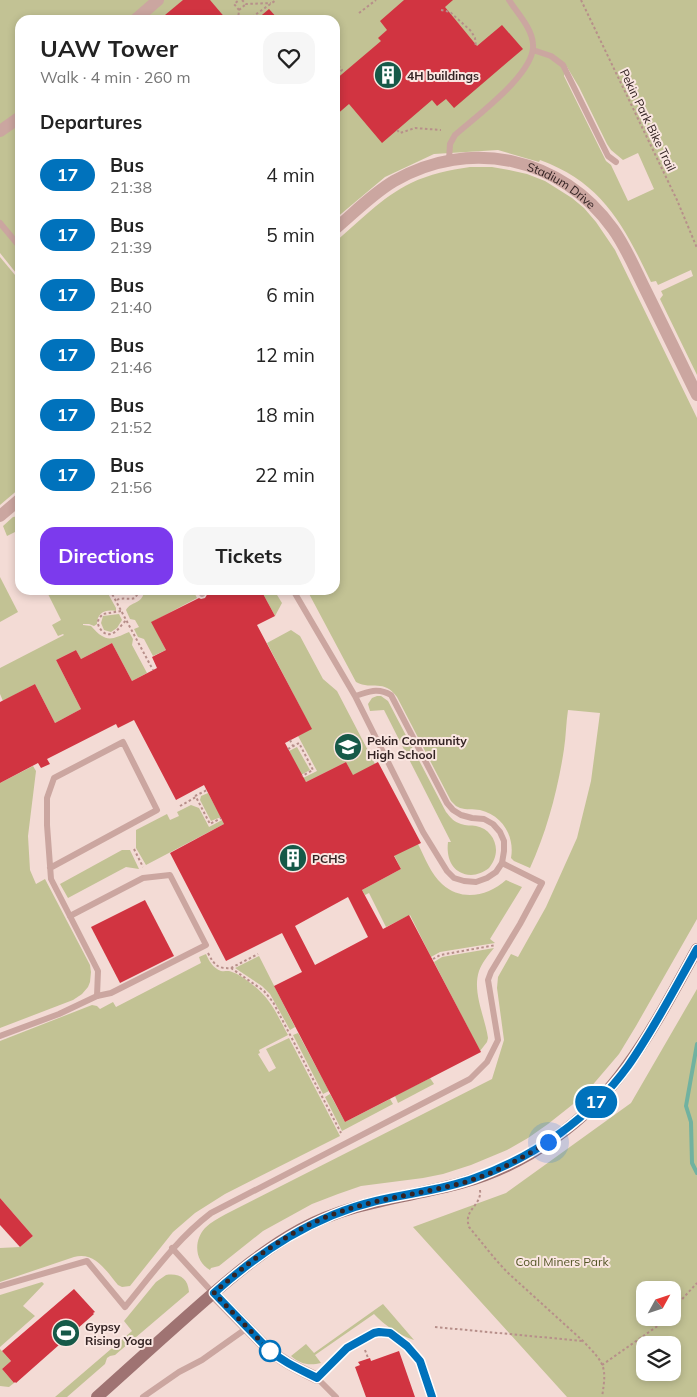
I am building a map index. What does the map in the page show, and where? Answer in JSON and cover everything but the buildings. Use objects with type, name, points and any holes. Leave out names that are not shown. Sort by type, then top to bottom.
[{"type":"main road","points":[[97,1397],[228,1281],[264,1252],[301,1229],[325,1217],[375,1201],[476,1178],[512,1163],[548,1142],[574,1123],[603,1095],[624,1070],[643,1042],[697,949]]},
{"type":"street","points":[[141,15],[158,0]]},
{"type":"street","points":[[0,131],[15,120]]},
{"type":"street","name":"Stadium Drive","points":[[340,222],[392,182],[424,167],[449,160],[475,157],[502,159],[514,161],[555,177],[589,202],[606,220],[618,237],[697,395]]},
{"type":"street","points":[[0,516],[15,503]]},
{"type":"street","points":[[214,1293],[280,1359],[317,1378]]},
{"type":"lane","points":[[449,160],[450,144],[455,135],[503,93],[519,77],[530,61],[533,50],[531,35],[509,0]]},
{"type":"lane","points":[[533,50],[551,56],[563,66],[608,156],[616,162]]},
{"type":"lane","points":[[0,223],[15,240]]},
{"type":"lane","points":[[296,595],[355,696],[423,832],[446,871],[454,878],[476,882],[496,872],[502,863],[504,851],[504,841],[500,832],[493,824],[484,819],[461,815],[447,803],[391,695],[382,690],[355,696]]},
{"type":"lane","points":[[50,868],[157,810],[123,742],[54,778],[47,798],[50,868],[51,879],[98,971],[97,996]]},
{"type":"lane","points":[[0,1286],[87,1262],[125,1307],[172,1248],[211,1212],[470,1079],[487,1062],[498,1040],[488,980],[542,883],[502,863]]},
{"type":"lane","points":[[0,1036],[58,1014],[97,996],[111,993],[206,946],[170,875],[143,878],[70,916]]},
{"type":"lane","points":[[172,1248],[214,1293]]},
{"type":"lane","points":[[143,1397],[248,1328]]},
{"type":"lane","points":[[336,1397],[317,1378],[347,1348],[379,1332],[390,1333],[407,1346],[420,1361],[432,1397]]},
{"type":"path","points":[[239,10],[234,4],[241,0],[246,4]]},
{"type":"path","points":[[359,13],[376,0]]},
{"type":"path","name":"Pekin Park Bike Trail","points":[[581,0],[678,200],[697,248]]},
{"type":"path","points":[[238,15],[239,10],[246,4],[275,1]]},
{"type":"path","points":[[255,15],[275,1]]},
{"type":"path","points":[[441,10],[450,12],[471,30],[474,34],[476,47]]},
{"type":"path","points":[[397,130],[400,133],[415,128],[441,130]]},
{"type":"path","points":[[114,595],[153,670]]},
{"type":"path","points":[[116,601],[135,598],[137,595]]},
{"type":"path","points":[[121,611],[103,614],[98,621],[99,627],[106,634],[111,634],[117,631],[126,620]]},
{"type":"path","points":[[290,740],[293,746]]},
{"type":"path","points":[[288,749],[299,743],[313,770],[302,776]]},
{"type":"path","points":[[180,806],[206,790]]},
{"type":"path","points":[[192,791],[210,824],[221,818]]},
{"type":"path","points":[[134,848],[143,867]]},
{"type":"path","points":[[432,959],[440,955],[498,945]]},
{"type":"path","points":[[208,953],[218,967],[225,968],[231,968],[258,954]]},
{"type":"path","points":[[231,968],[264,991],[273,1002],[341,1133]]},
{"type":"path","points":[[476,1178],[480,1199],[471,1210],[467,1221],[475,1235],[507,1272],[595,1353],[605,1373],[602,1397]]},
{"type":"path","points":[[681,1300],[697,1283]]},
{"type":"path","points":[[602,1365],[658,1326]]},
{"type":"path","points":[[435,1327],[583,1341]]},
{"type":"path","points":[[365,1350],[368,1358]]},
{"type":"green space","points":[[0,0],[697,0],[697,375],[660,299],[663,295],[661,291],[693,276],[691,270],[658,285],[656,281],[651,282],[621,225],[596,194],[562,170],[540,160],[539,162],[498,150],[434,154],[385,177],[340,215],[340,15],[15,15],[15,272],[0,253]],"holes":[[[567,67],[607,144],[623,160],[638,153],[654,189],[628,201],[564,76]]]},
{"type":"green space","points":[[470,167],[492,167],[527,174],[545,181],[584,208],[615,250],[697,418],[697,919],[619,1054],[590,1088],[548,1124],[507,1150],[471,1165],[423,1178],[361,1186],[312,1204],[263,1231],[219,1266],[210,1270],[201,1262],[197,1245],[201,1233],[212,1222],[492,1079],[504,1040],[497,988],[498,977],[511,954],[518,957],[546,907],[577,838],[591,781],[600,713],[568,710],[559,779],[542,839],[530,868],[514,861],[511,858],[512,850],[509,834],[501,822],[488,813],[480,810],[460,808],[451,801],[397,697],[392,691],[382,686],[356,682],[310,595],[340,595],[340,238],[390,195],[418,180],[447,171]]},
{"type":"green space","points":[[0,257],[15,275],[15,492],[0,505]]},
{"type":"green space","points":[[15,517],[15,532],[7,536],[3,526]]},
{"type":"green space","points":[[0,577],[18,612],[0,622]]},
{"type":"green space","points":[[48,595],[109,595],[116,611],[102,613],[98,617],[97,624],[94,626],[89,624],[83,625],[91,626],[101,635],[109,638],[118,637],[129,632],[133,639],[132,645],[147,673],[132,681],[112,643],[81,659],[76,650],[56,660],[81,709],[55,723],[35,684],[3,701],[0,694],[0,668],[64,635],[58,636],[52,625],[61,620]]},
{"type":"green space","points":[[143,595],[196,595],[197,598],[152,622],[166,650],[153,656],[144,639],[138,637],[134,629],[139,627],[135,620],[130,619],[126,610]]},
{"type":"green space","points":[[264,595],[277,595],[282,603],[275,616]]},
{"type":"green space","points":[[119,614],[122,620],[117,628],[111,632],[104,630],[101,623],[103,616]]},
{"type":"green space","points":[[291,630],[300,636],[323,679],[337,691],[375,764],[360,790],[346,762],[306,782],[303,778],[317,771],[298,736],[311,728],[267,643]]},
{"type":"green space","points":[[381,696],[388,701],[446,812],[459,823],[484,829],[493,838],[496,846],[494,860],[485,871],[473,875],[464,874],[459,872],[452,864],[448,854],[448,842],[451,842],[384,710],[370,711],[368,704],[372,698]]},
{"type":"green space","points":[[297,747],[310,770],[301,775],[289,751]]},
{"type":"green space","points":[[33,766],[36,771],[28,836],[30,870],[36,884],[45,879],[90,965],[90,982],[82,994],[73,1000],[0,1028],[0,783]]},
{"type":"green space","points":[[208,793],[221,817],[211,821],[200,800],[201,796]]},
{"type":"green space","points":[[191,805],[199,808],[209,827],[222,820],[224,824],[146,865],[136,848],[136,830],[167,814],[170,820],[179,816],[177,812]]},
{"type":"green space","points":[[387,841],[418,844],[428,866],[438,880],[450,890],[458,893],[475,895],[483,893],[499,886],[506,880],[522,887],[490,939],[495,943],[440,952],[431,957],[410,915],[386,927],[369,893],[365,895],[362,890],[401,869]]},
{"type":"green space","points":[[122,850],[130,850],[139,869],[126,867],[68,898],[60,884]]},
{"type":"green space","points":[[494,948],[482,965],[477,979],[478,996],[488,1038],[480,1051],[434,962],[442,957]]},
{"type":"green space","points":[[206,954],[216,968],[221,971],[231,971],[241,976],[268,1000],[288,1035],[259,1050],[260,1053],[258,1054],[269,1072],[276,1068],[266,1049],[289,1038],[340,1136],[225,1194],[195,1213],[173,1232],[130,1286],[122,1287],[118,1285],[100,1264],[88,1257],[81,1256],[0,1282],[0,1248],[20,1247],[33,1236],[0,1198],[0,1041],[92,1005],[100,1009],[113,1002],[116,1007],[201,963],[199,957]]},
{"type":"green space","points":[[259,956],[295,1027],[290,1030],[270,994],[262,986],[235,968]]},
{"type":"green space","name":"Coal Miners Park","points":[[697,989],[697,1397],[567,1397],[413,1227],[506,1193],[631,1103]]},
{"type":"green space","points":[[298,1033],[329,1091],[323,1094],[293,1035]]},
{"type":"green space","points":[[430,1078],[434,1084],[398,1103],[395,1096]]},
{"type":"green space","points":[[330,1094],[345,1122],[390,1099],[393,1104],[342,1131],[325,1097]]},
{"type":"green space","points":[[166,1275],[179,1276],[185,1280],[189,1292],[115,1355],[107,1358],[105,1364],[67,1397],[55,1397],[132,1331],[124,1321],[156,1282]]},
{"type":"green space","points":[[42,1282],[44,1284],[23,1306],[35,1316],[0,1347],[0,1295]]},
{"type":"green space","points":[[383,1304],[414,1340],[392,1329],[374,1314],[315,1355],[321,1363],[305,1364],[291,1356],[306,1344],[314,1353]]},
{"type":"green space","points":[[0,1349],[11,1361],[2,1369],[14,1383],[9,1387],[0,1386]]},
{"type":"waterway","points":[[697,1044],[686,1106],[691,1122],[692,1163],[697,1173]]},
{"type":"bus line","name":"17","points":[[432,1397],[420,1361],[407,1346],[390,1333],[374,1333],[347,1348],[317,1378],[276,1356],[214,1293],[264,1252],[301,1229],[325,1217],[375,1201],[476,1178],[512,1163],[561,1133],[603,1095],[628,1065],[653,1026],[697,949]]},
{"type":"place","name":"4H buildings","points":[[388,75]]},
{"type":"place","name":"Pekin Community High School","points":[[348,747]]},
{"type":"place","name":"PCHS","points":[[293,858]]},
{"type":"place","name":"Gypsy Rising Yoga","points":[[66,1333]]},
{"type":"route","points":[[270,1351],[214,1293],[252,1261],[289,1236],[325,1217],[375,1201],[464,1182],[488,1174],[512,1163],[548,1142]]}]
